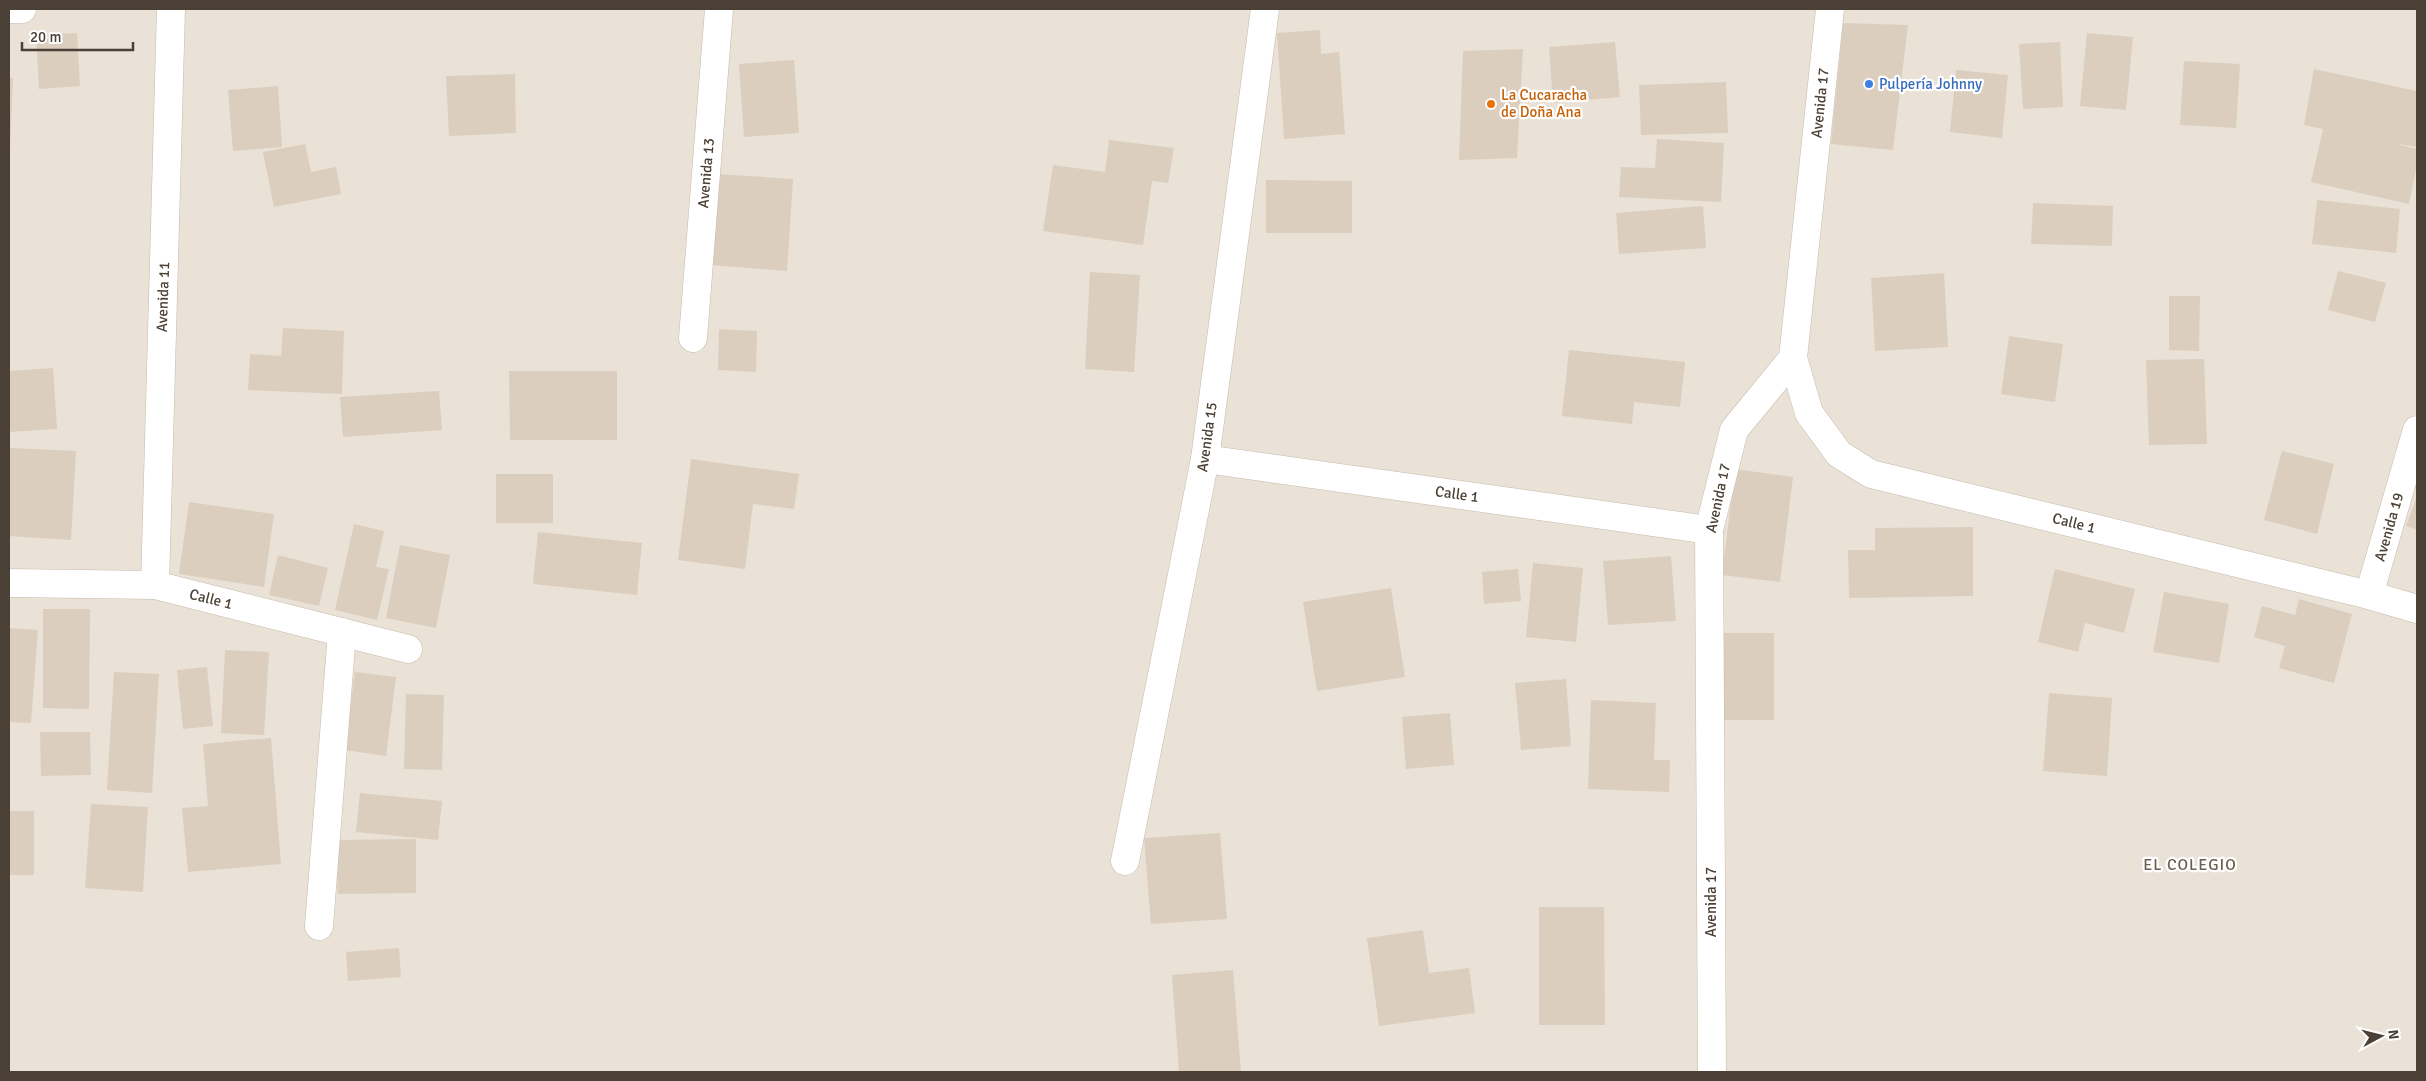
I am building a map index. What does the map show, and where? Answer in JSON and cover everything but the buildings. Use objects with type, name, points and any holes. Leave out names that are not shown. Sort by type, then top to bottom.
[{"type":"street","points":[[9,9],[22,9]]},
{"type":"street","name":"Avenida 11","points":[[155,585],[171,9]]},
{"type":"street","name":"Avenida 13","points":[[693,338],[719,9]]},
{"type":"street","name":"Avenida 15","points":[[1125,862],[1205,460],[1265,9]]},
{"type":"street","name":"Avenida 17","points":[[1712,1072],[1709,530],[1734,430],[1793,358],[1830,9]]},
{"type":"street","name":"Calle 1","points":[[1793,358],[1810,414],[1838,454],[1871,474],[2369,595],[2417,609]]},
{"type":"street","name":"Avenida 19","points":[[2369,595],[2417,430]]},
{"type":"street","name":"Calle 1","points":[[1205,460],[1709,530]]},
{"type":"street","name":"Calle 1","points":[[9,583],[155,585],[408,649]]},
{"type":"street","points":[[318,926],[342,632]]},
{"type":"shaded area","points":[[9,9],[2417,9],[2417,1072],[9,1072]]},
{"type":"place","name":"Pulpería Johnny","points":[[1869,84]]},
{"type":"place","name":"La Cucaracha de Doña Ana","points":[[1491,104]]},
{"type":"district","name":"EL COLEGIO","points":[[2190,864]]}]
